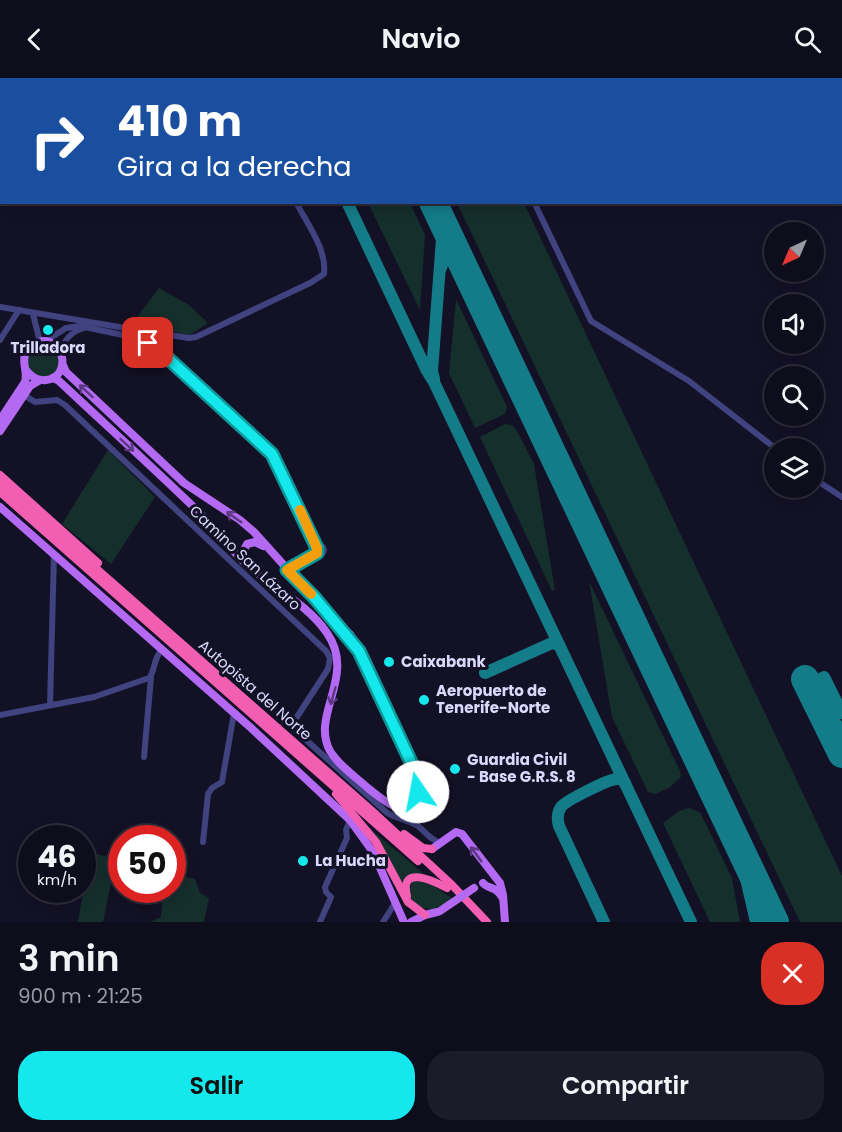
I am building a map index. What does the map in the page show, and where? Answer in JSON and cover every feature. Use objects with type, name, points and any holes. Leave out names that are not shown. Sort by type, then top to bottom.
[{"type":"highway","points":[[0,475],[127,589],[135,602]]},
{"type":"highway","name":"Autopista del Norte","points":[[0,484],[371,810],[452,885],[487,922]]},
{"type":"highway","name":"Autopista del Norte","points":[[0,492],[447,888],[480,922]]},
{"type":"highway","points":[[0,500],[143,623],[154,629]]},
{"type":"highway","points":[[321,777],[368,830],[402,898],[421,918]]},
{"type":"highway","points":[[371,810],[420,846],[432,849]]},
{"type":"highway","points":[[421,918],[419,910],[405,894],[408,882],[418,876],[426,877],[447,888]]},
{"type":"main road","points":[[0,420],[25,382],[25,355],[31,346],[43,341],[52,343],[61,352],[66,372],[177,477],[249,527],[287,570],[346,626],[354,637],[358,649]]},
{"type":"main road","points":[[0,431],[30,386],[39,380],[53,378],[63,365]]},
{"type":"main road","points":[[26,370],[39,380]]},
{"type":"main road","points":[[53,378],[59,381],[205,518],[242,560],[308,612],[329,637],[336,652],[338,670],[326,721],[327,744],[332,754],[345,768],[380,798],[398,807],[405,806],[416,798],[419,789],[418,776],[358,649],[347,631],[335,622],[317,600]]},
{"type":"main road","points":[[0,507],[234,712],[350,820],[373,852],[397,907],[421,918],[483,883]]},
{"type":"main road","points":[[254,569],[244,554],[249,543],[259,543],[276,557]]},
{"type":"main road","points":[[432,849],[456,832],[460,833],[501,886],[505,922]]},
{"type":"main road","points":[[494,876],[485,875],[482,879],[483,883],[486,887],[492,887],[500,893],[502,899]]},
{"type":"main road","points":[[492,887],[495,883],[494,876]]},
{"type":"street","points":[[1,309],[189,338],[196,337],[310,283],[324,274],[324,260],[320,249],[297,204]]},
{"type":"street","points":[[535,204],[588,317],[594,324],[690,381],[764,439]]},
{"type":"street","points":[[0,340],[19,310]]},
{"type":"street","points":[[33,314],[43,341],[66,328],[80,326],[148,343],[160,351],[261,442],[278,464],[317,550],[287,570]]},
{"type":"street","points":[[61,352],[64,342],[72,333],[86,328]]},
{"type":"street","name":"Camino San Lázaro","points":[[24,395],[35,402],[57,400],[65,405],[326,651],[330,658],[328,669],[295,720],[294,730],[386,812],[415,824],[430,838],[442,843]]},
{"type":"street","points":[[824,485],[842,497]]},
{"type":"street","points":[[50,705],[54,554]]},
{"type":"street","points":[[144,757],[151,677],[154,660],[162,649]]},
{"type":"street","points":[[0,715],[94,697],[151,677]]},
{"type":"street","points":[[202,842],[208,794],[212,788],[222,782],[234,712]]},
{"type":"street","points":[[320,922],[331,897],[325,887],[347,838],[346,830],[350,820]]},
{"type":"street","points":[[430,838],[432,849]]},
{"type":"street","points":[[383,922],[397,907]]},
{"type":"green space","points":[[368,204],[410,204],[425,235],[420,310]]},
{"type":"green space","points":[[457,204],[524,204],[842,876],[842,922],[800,922]]},
{"type":"green space","points":[[159,288],[189,305],[208,323],[190,335],[131,325]]},
{"type":"green space","points":[[456,299],[507,407],[505,414],[475,428],[449,373]]},
{"type":"green space","points":[[43,345],[54,350],[59,361],[54,372],[43,377],[32,372],[27,361],[32,350]]},
{"type":"green space","points":[[505,424],[512,425],[516,429],[534,464],[555,590],[552,591],[480,437]]},
{"type":"green space","points":[[108,450],[155,497],[111,564],[62,524]]},
{"type":"green space","points":[[589,581],[680,771],[681,777],[669,788],[655,794],[648,792],[612,717]]},
{"type":"green space","points":[[689,808],[700,812],[732,878],[740,922],[710,922],[663,823],[679,811]]},
{"type":"green space","points":[[368,827],[424,874],[415,874],[403,889]]},
{"type":"green space","points":[[96,854],[108,857],[108,898],[103,922],[78,922],[81,903],[96,903]]},
{"type":"green space","points":[[186,877],[195,879],[200,893],[209,898],[204,922],[150,922],[161,917],[162,903],[186,903]]},
{"type":"green space","points":[[427,881],[453,899],[433,909],[423,908],[411,899],[410,888],[412,882]]},
{"type":"taxiway","points":[[348,204],[691,922]]},
{"type":"taxiway","points":[[433,204],[442,239],[432,371],[434,379]]},
{"type":"taxiway","points":[[441,268],[443,262],[452,257],[460,260],[463,265]]},
{"type":"taxiway","points":[[485,673],[552,643],[559,645]]},
{"type":"taxiway","points":[[814,682],[824,677],[842,713]]},
{"type":"taxiway","points":[[812,678],[842,739]]},
{"type":"taxiway","points":[[604,922],[559,826],[558,814],[564,804],[597,786],[617,779],[625,783]]},
{"type":"taxiway","points":[[738,844],[756,922]]},
{"type":"runway","points":[[434,204],[775,922]]},
{"type":"runway","points":[[805,679],[842,754]]},
{"type":"slow traffic","points":[[300,510],[317,548],[317,553],[287,570],[311,594]]},
{"type":"place","name":"Trilladora","points":[[48,330]]},
{"type":"place","name":"Caixabank","points":[[389,662]]},
{"type":"place","name":"Aeropuerto de Tenerife-Norte","points":[[424,700]]},
{"type":"place","name":"Guardia Civil - Base G.R.S. 8","points":[[455,769]]},
{"type":"place","name":"La Hucha","points":[[303,861]]},
{"type":"route","points":[[148,343],[160,351],[272,454],[317,548],[317,553],[287,570],[314,597],[359,651],[417,775],[418,792]]}]
